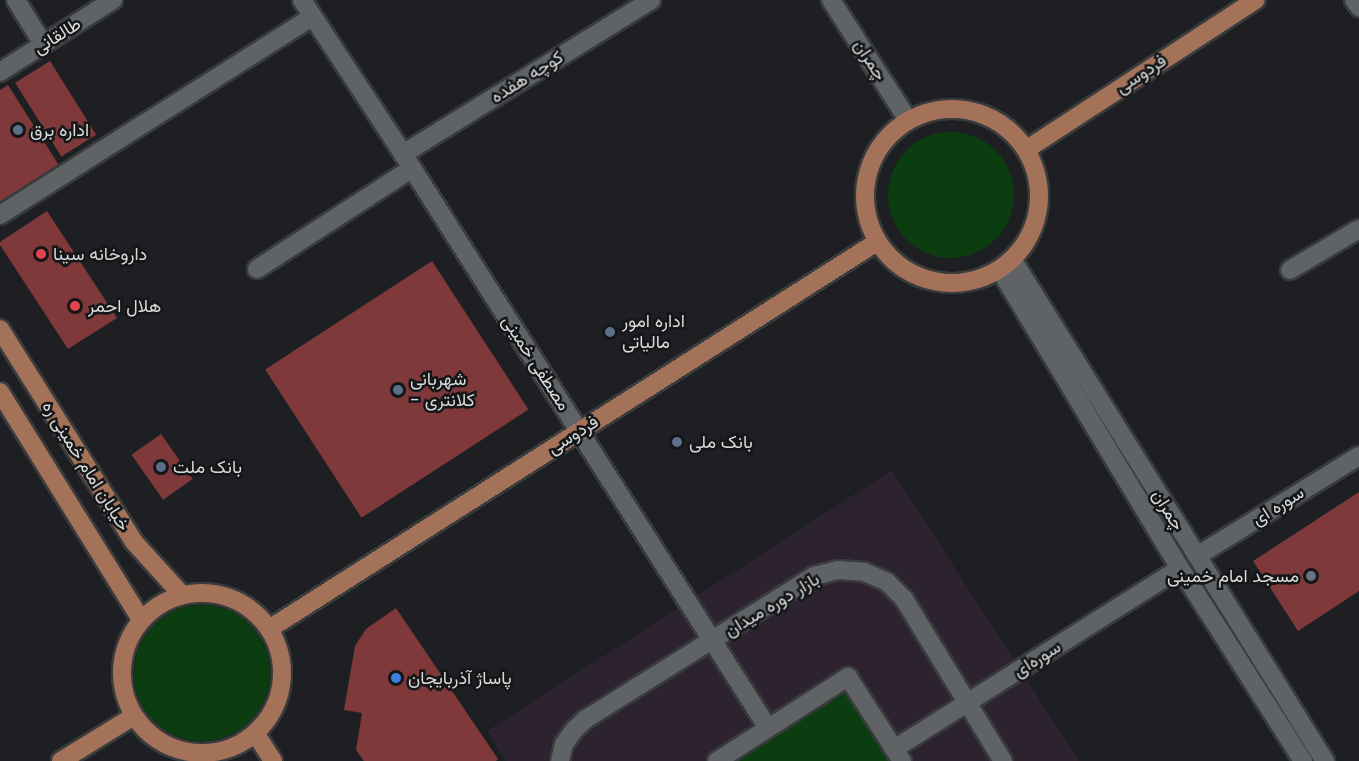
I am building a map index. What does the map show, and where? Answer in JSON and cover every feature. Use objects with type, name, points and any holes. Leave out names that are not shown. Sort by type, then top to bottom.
[{"type":"main road","name":"فردوسی","points":[[1027,148],[1256,0]]},
{"type":"main road","points":[[958,108],[985,114],[1009,128],[1027,148],[1038,174],[1040,201],[1034,228],[1020,252],[1006,265],[974,281],[946,284],[920,278],[896,264],[877,242],[867,218],[864,190],[870,164],[885,140],[908,120],[931,110],[958,108]]},
{"type":"main road","name":"فردوسی","points":[[269,629],[877,242]]},
{"type":"main road","name":"خیابان امام خمینی ره","points":[[0,329],[134,542],[182,596]]},
{"type":"main road","name":"خیابان امام خمینی ره","points":[[0,392],[141,619]]},
{"type":"main road","points":[[207,593],[232,598],[254,611],[269,629],[279,651],[282,673],[279,696],[269,716],[255,733],[226,756],[172,748],[151,735],[134,716],[125,697],[121,676],[124,655],[131,634],[141,619],[162,604],[182,596],[207,593]]},
{"type":"main road","points":[[61,761],[134,716]]},
{"type":"main road","points":[[255,733],[273,761]]},
{"type":"street","points":[[16,0],[43,44]]},
{"type":"street","name":"طالقانی","points":[[0,72],[113,0]]},
{"type":"street","name":"مصطفی خمینی","points":[[302,0],[768,728]]},
{"type":"street","name":"کوچه هفده","points":[[257,268],[407,161],[651,0]]},
{"type":"street","name":"چمران","points":[[831,0],[908,120]]},
{"type":"street","points":[[1354,0],[1359,7]]},
{"type":"street","points":[[0,215],[312,17]]},
{"type":"street","points":[[1290,270],[1359,229]]},
{"type":"street","name":"چمران","points":[[1006,265],[1197,556],[1325,761]]},
{"type":"street","name":"چمران","points":[[1006,265],[1180,568],[1303,761]]},
{"type":"street","name":"سوره ای","points":[[1197,556],[1359,456]]},
{"type":"street","name":"سوره‌ای","points":[[898,755],[968,703],[1180,568]]},
{"type":"street","name":"بازار دوره میدان","points":[[560,761],[564,744],[573,730],[586,719],[814,576],[838,570],[864,572],[886,582],[904,599],[1003,761]]},
{"type":"street","points":[[717,761],[848,677],[898,755]]},
{"type":"shaded area","points":[[892,470],[1079,761],[506,761],[487,731]]},
{"type":"green space","points":[[951,132],[975,136],[996,150],[1010,171],[1014,195],[1010,219],[996,240],[975,254],[951,258],[927,254],[906,240],[892,219],[888,195],[892,171],[906,150],[927,136]]},
{"type":"green space","points":[[202,605],[228,610],[250,625],[265,647],[270,673],[265,699],[250,721],[228,736],[202,741],[176,736],[154,721],[139,699],[134,673],[139,647],[154,625],[176,610]]},
{"type":"green space","points":[[848,677],[902,761],[717,761]]},
{"type":"building","points":[[50,61],[96,135],[61,157],[15,83]]},
{"type":"building","name":"اداره برق","points":[[8,85],[62,170],[0,210],[0,90]]},
{"type":"building","points":[[47,211],[117,318],[68,349],[0,245],[0,242]]},
{"type":"building","name":"شهربانی - کلانتری","points":[[432,261],[528,409],[362,518],[265,369]]},
{"type":"building","name":"بانک ملت","points":[[161,434],[193,479],[163,500],[132,455]]},
{"type":"building","name":"مسجد امام خمینی","points":[[1359,492],[1359,591],[1298,631],[1253,561]]},
{"type":"building","name":"پاساژ آذربایجان","points":[[396,608],[498,759],[496,761],[364,761],[356,750],[362,713],[344,710],[355,646],[366,629]]},
{"type":"place","name":"اداره برق","points":[[18,130]]},
{"type":"place","name":"داروخانه سینا","points":[[41,254]]},
{"type":"place","name":"هلال احمر","points":[[75,306]]},
{"type":"place","name":"اداره امور مالیاتی","points":[[610,332]]},
{"type":"place","name":"شهربانی - کلانتری","points":[[398,390]]},
{"type":"place","name":"بانک ملی","points":[[677,442]]},
{"type":"place","name":"بانک ملت","points":[[161,467]]},
{"type":"place","name":"مسجد امام خمینی","points":[[1311,576]]},
{"type":"place","name":"پاساژ آذربایجان","points":[[396,678]]}]
